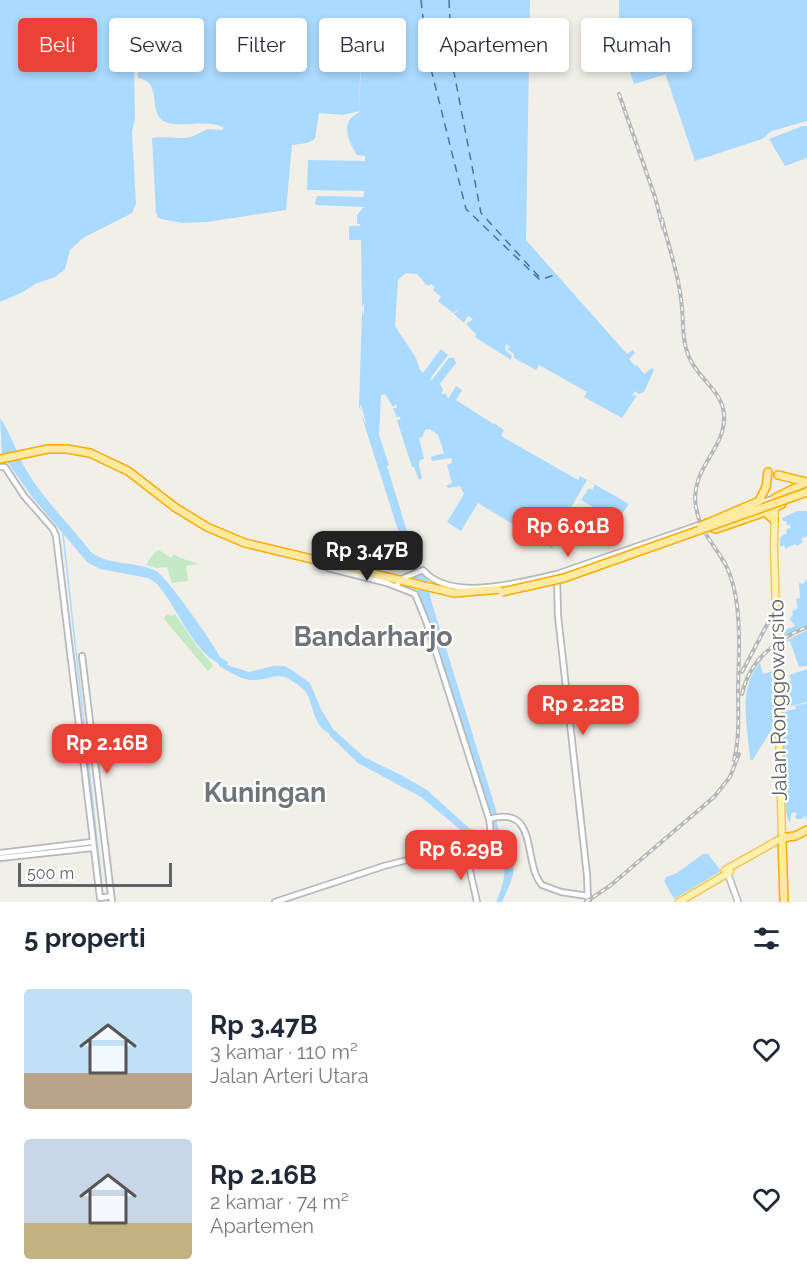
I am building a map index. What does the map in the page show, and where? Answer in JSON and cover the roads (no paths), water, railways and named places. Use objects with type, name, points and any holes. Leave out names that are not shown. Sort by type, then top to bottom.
[{"type":"highway","points":[[0,462],[27,454],[67,449],[104,458],[136,477],[192,519],[225,536],[263,549],[463,597],[556,580],[653,547],[807,488]]},
{"type":"highway","points":[[704,524],[759,501],[766,489],[768,472]]},
{"type":"highway","points":[[778,475],[807,488]]},
{"type":"highway","points":[[775,498],[807,488]]},
{"type":"highway","points":[[774,514],[783,503],[807,488]]},
{"type":"highway","points":[[502,590],[563,575],[807,488]]},
{"type":"highway","points":[[704,524],[716,529],[761,513],[774,514]]},
{"type":"highway","points":[[653,547],[761,513],[774,514]]},
{"type":"highway","points":[[782,840],[807,830]]},
{"type":"highway","name":"Jalan Ronggowarsito","points":[[782,840],[784,902]]},
{"type":"main road","name":"Jalan Ronggowarsito","points":[[775,498],[782,840]]},
{"type":"main road","points":[[679,902],[771,844],[782,840]]},
{"type":"main road","points":[[729,870],[738,902]]},
{"type":"street","points":[[0,462],[24,496],[56,533],[92,845],[102,898],[111,899],[82,656]]},
{"type":"street","points":[[396,582],[422,571],[438,582],[470,588],[557,574],[775,498]]},
{"type":"street","points":[[327,565],[337,563],[396,582],[415,594],[492,818],[491,835],[485,848],[467,857]]},
{"type":"street","points":[[492,818],[503,816],[511,818],[525,830],[535,871],[542,885],[588,899],[558,616],[557,574]]},
{"type":"street","points":[[0,853],[92,845]]},
{"type":"street","points":[[0,858],[92,845]]},
{"type":"street","points":[[275,902],[384,866],[462,846],[467,857],[477,902]]},
{"type":"water","points":[[0,0],[530,0],[530,18],[418,18],[418,72],[529,72],[526,240],[627,354],[633,350],[635,353],[629,359],[635,366],[637,365],[644,374],[652,368],[654,370],[644,392],[638,394],[635,391],[632,396],[636,395],[636,397],[622,418],[584,397],[587,392],[539,365],[536,370],[514,358],[514,354],[507,349],[510,347],[506,344],[505,350],[512,356],[511,360],[475,337],[476,334],[466,324],[473,319],[468,316],[464,323],[454,314],[460,308],[453,313],[438,301],[441,297],[433,290],[435,287],[431,284],[424,285],[425,283],[417,274],[406,273],[398,280],[395,326],[416,358],[420,370],[423,373],[441,349],[448,355],[430,379],[432,380],[449,358],[454,358],[456,363],[440,384],[443,390],[441,394],[446,394],[448,399],[456,386],[462,390],[456,400],[492,425],[494,423],[504,430],[501,436],[578,480],[580,476],[629,504],[617,521],[581,500],[552,548],[478,503],[461,531],[447,522],[464,494],[460,486],[448,488],[446,486],[452,483],[447,465],[452,463],[451,458],[432,461],[431,457],[444,453],[438,435],[430,429],[425,430],[422,438],[419,437],[424,459],[420,460],[422,478],[419,480],[412,467],[397,420],[401,419],[399,416],[397,418],[393,408],[397,408],[396,404],[393,407],[385,394],[381,395],[379,435],[389,465],[387,466],[414,554],[422,573],[428,580],[431,600],[497,813],[494,816],[489,815],[361,414],[366,423],[361,405],[361,410],[359,408],[362,310],[364,316],[361,240],[349,240],[349,226],[360,226],[357,224],[357,215],[364,207],[316,205],[315,203],[317,196],[362,197],[364,191],[307,190],[308,160],[365,161],[365,156],[357,155],[347,131],[349,121],[360,111],[343,115],[319,113],[315,139],[307,143],[292,145],[286,210],[207,222],[182,223],[158,218],[152,138],[185,138],[207,129],[222,130],[224,128],[209,124],[174,124],[161,119],[156,109],[153,90],[145,80],[138,78],[138,73],[204,72],[204,18],[109,18],[109,72],[134,72],[135,118],[132,132],[136,204],[132,213],[83,238],[70,250],[65,269],[55,277],[35,284],[0,302]]},
{"type":"water","points":[[619,0],[807,0],[807,121],[772,131],[762,139],[695,161],[667,74],[634,84],[630,72],[692,72],[692,18],[619,18]]},
{"type":"water","points":[[807,126],[807,158],[785,166],[769,139]]},
{"type":"water","points":[[0,418],[32,479],[92,553],[107,560],[156,571],[179,597],[220,657],[228,662],[227,665],[249,672],[273,666],[285,666],[310,683],[333,729],[364,757],[427,790],[470,829],[488,832],[492,836],[495,833],[500,835],[508,844],[513,869],[511,881],[502,902],[496,902],[504,878],[504,863],[492,841],[486,842],[468,836],[421,797],[358,763],[320,726],[306,692],[289,679],[280,676],[249,680],[219,666],[192,638],[156,583],[148,578],[100,569],[87,562],[32,497],[2,454]]},
{"type":"water","points":[[797,511],[807,511],[807,536],[801,539],[803,542],[797,546],[795,544],[785,549],[784,545],[780,547],[780,538],[786,534],[787,529],[791,528],[782,518]]},
{"type":"water","points":[[807,579],[807,626],[784,637],[782,631],[795,626],[790,619],[792,611],[798,608],[796,599],[800,598],[799,583],[803,584]]},
{"type":"water","points":[[807,630],[807,666],[799,667],[790,641],[782,643]]},
{"type":"water","points":[[760,663],[763,674],[773,671],[775,724],[752,761],[746,722],[746,696],[748,684]]},
{"type":"water","points":[[807,669],[807,702],[785,708],[783,683],[791,681],[789,675]]},
{"type":"water","points":[[807,703],[807,821],[805,816],[797,819],[795,817],[797,814],[794,812],[791,814],[790,823],[784,788],[783,711],[796,709],[795,706]]},
{"type":"water","points":[[703,854],[708,854],[721,871],[674,899],[664,881],[666,877],[677,873]]},
{"type":"waterway","points":[[0,464],[7,462]]},
{"type":"waterway","points":[[63,534],[103,895]]},
{"type":"waterway","points":[[493,816],[499,838]]},
{"type":"waterway","points":[[71,847],[93,844]]},
{"type":"waterway","points":[[21,854],[66,847]]},
{"type":"railway","points":[[619,94],[655,197],[663,228]]},
{"type":"railway","points":[[662,219],[680,289],[686,350],[693,364],[719,398],[724,414],[720,438],[703,470],[695,493],[696,507],[702,527],[726,566],[736,601],[739,630],[738,724],[734,760]]},
{"type":"railway","points":[[742,672],[770,619]]},
{"type":"railway","points":[[742,694],[757,661],[785,638],[807,627]]},
{"type":"railway","points":[[586,902],[611,885],[714,797],[730,777],[739,754]]},
{"type":"district","name":"Bandarharjo","points":[[373,637]]},
{"type":"district","name":"Kuningan","points":[[265,793]]}]
